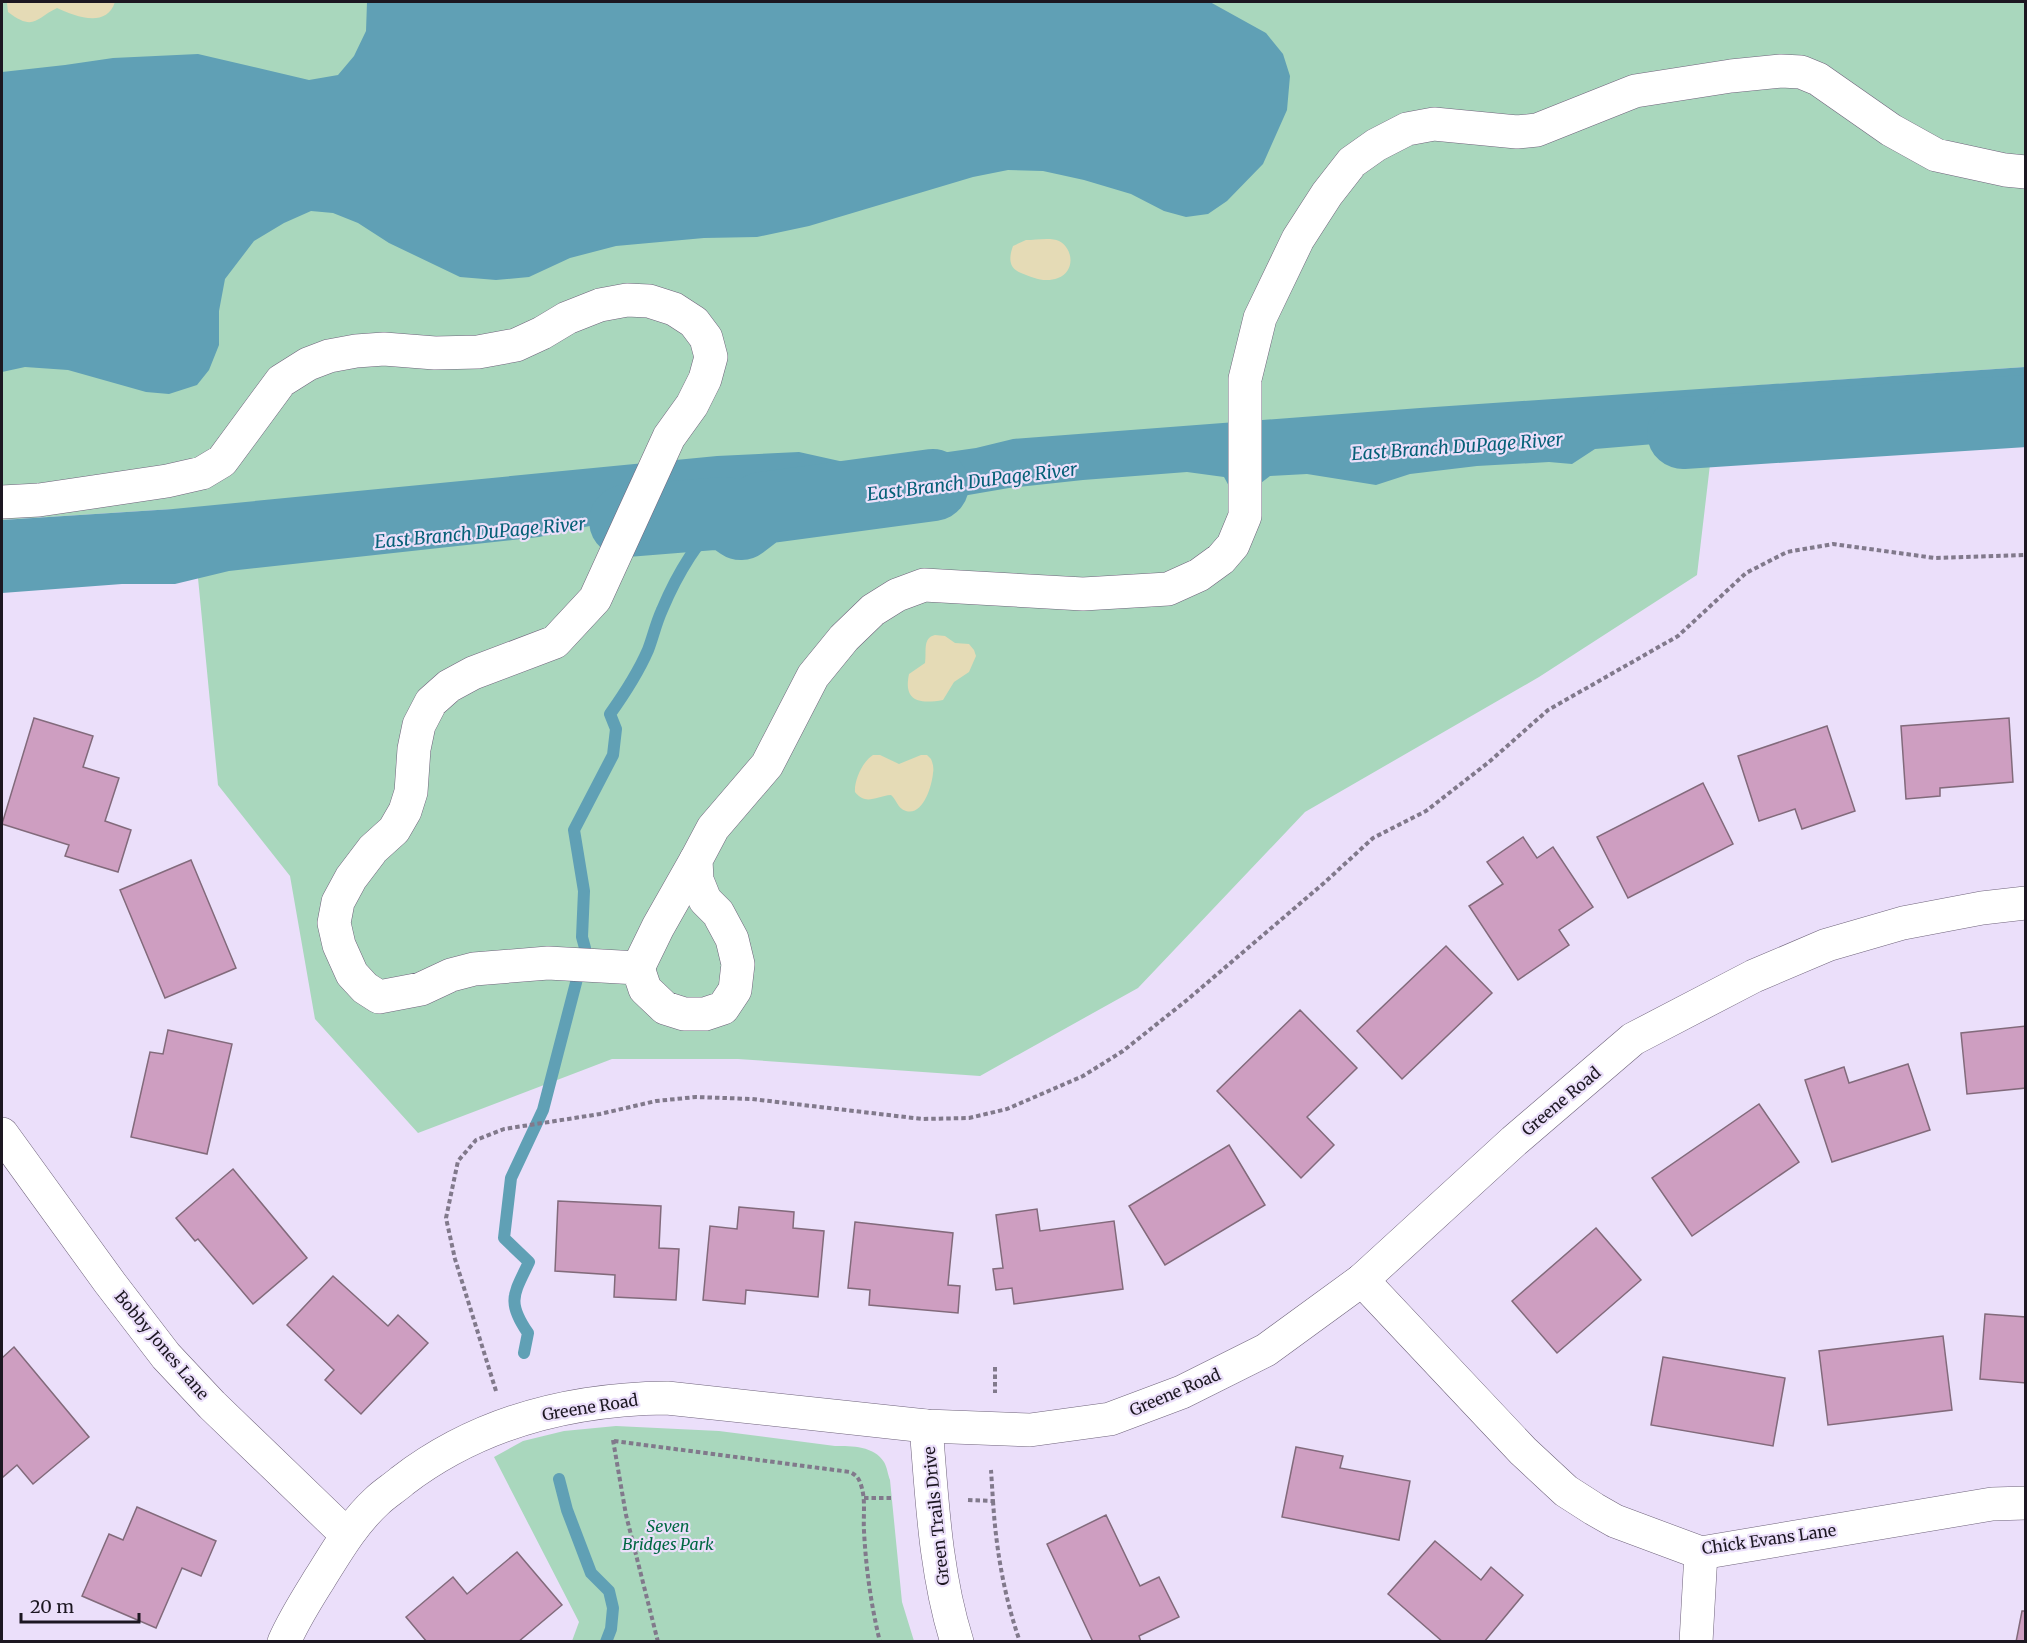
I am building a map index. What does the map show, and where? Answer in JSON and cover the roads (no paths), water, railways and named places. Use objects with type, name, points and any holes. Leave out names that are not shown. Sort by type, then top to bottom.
[{"type":"street","points":[[622,967],[658,927],[713,828],[766,765],[813,676],[844,638],[873,610],[897,595],[924,585],[1083,594],[1168,589],[1199,575],[1221,560],[1233,545],[1245,516],[1245,379],[1260,318],[1298,239],[1328,194],[1352,162],[1376,145],[1407,129],[1434,124],[1516,132],[1537,130],[1635,91],[1731,75],[1781,71],[1801,72],[1818,79],[1892,130],[1936,154],[2005,170],[2025,172]]},
{"type":"street","points":[[2,501],[39,500],[202,474],[222,461],[281,381],[308,364],[329,356],[384,348],[435,353],[477,352],[516,345],[567,318],[600,306],[627,300],[650,301],[674,309],[694,322],[706,339],[711,357],[705,379],[692,405],[669,436],[595,599],[555,642],[473,673],[449,686],[432,702],[419,725],[414,749],[411,792],[405,811],[394,830],[373,849],[351,878],[338,902],[334,923],[339,945],[352,974],[365,988],[379,997],[421,989],[451,975],[474,969],[554,963],[622,967],[665,1008],[684,1014],[705,1014],[723,1008],[735,990],[738,964],[732,939],[718,913],[705,900],[697,880],[696,860]]},
{"type":"street","name":"Greene Road","points":[[284,1641],[294,1618],[347,1535],[377,1501],[436,1457],[475,1436],[505,1424],[576,1406],[628,1398],[667,1398],[926,1426],[1030,1430],[1110,1419],[1182,1392],[1266,1350],[1362,1280],[1514,1141],[1633,1040],[1754,976],[1827,945],[1904,923],[1982,908],[2025,903]]},
{"type":"street","name":"Bobby Jones Lane","points":[[2,1134],[166,1356],[212,1405],[347,1535]]},
{"type":"street","name":"Chick Evans Lane","points":[[1362,1280],[1523,1451],[1566,1491],[1615,1521],[1701,1553],[1992,1504],[2025,1503]]},
{"type":"street","name":"Green Trails Drive","points":[[926,1426],[935,1542],[944,1591],[957,1641]]},
{"type":"street","points":[[1696,1641],[1701,1553]]},
{"type":"water","points":[[367,2],[1210,2],[1266,33],[1283,54],[1290,76],[1287,110],[1263,164],[1227,201],[1208,214],[1186,217],[1164,211],[1131,194],[1084,180],[1043,171],[1008,170],[973,177],[809,226],[757,237],[704,238],[616,246],[570,258],[529,277],[496,280],[460,277],[389,243],[358,223],[333,213],[311,211],[284,223],[254,241],[225,279],[219,311],[219,345],[209,370],[197,385],[169,394],[146,392],[68,370],[25,367],[2,372],[2,72],[113,58],[198,54],[309,80],[338,75],[354,56],[366,31]]},
{"type":"water","points":[[2025,367],[2025,424],[1910,429],[1830,424],[1782,427],[1714,439],[1595,449],[1572,464],[1549,462],[1477,466],[1410,474],[1376,485],[1307,474],[1270,476],[1257,486],[1230,488],[1224,477],[1187,472],[1009,488],[910,505],[838,498],[762,508],[741,524],[725,513],[666,525],[608,522],[539,537],[229,571],[175,584],[122,584],[2,593],[2,520],[173,509],[717,456],[799,452],[844,462],[878,462],[976,448],[1013,439],[1420,408]]},
{"type":"waterway","name":"East Branch DuPage River","points":[[1683,433],[2026,411]]},
{"type":"waterway","name":"East Branch DuPage River","points":[[625,521],[725,513],[741,524],[762,508],[933,485]]},
{"type":"waterway","points":[[524,1353],[528,1333],[517,1313],[515,1297],[519,1282],[529,1262],[504,1238],[511,1178],[543,1110],[585,948],[582,937],[584,891],[574,830],[613,755],[616,729],[610,714],[631,683],[644,658],[674,583],[697,546],[725,513],[741,524]]},
{"type":"waterway","points":[[559,1479],[567,1510],[591,1573],[609,1591],[613,1608],[611,1629],[606,1642]]},
{"type":"park label","name":"Seven Bridges Park","points":[[668,1535]]}]
